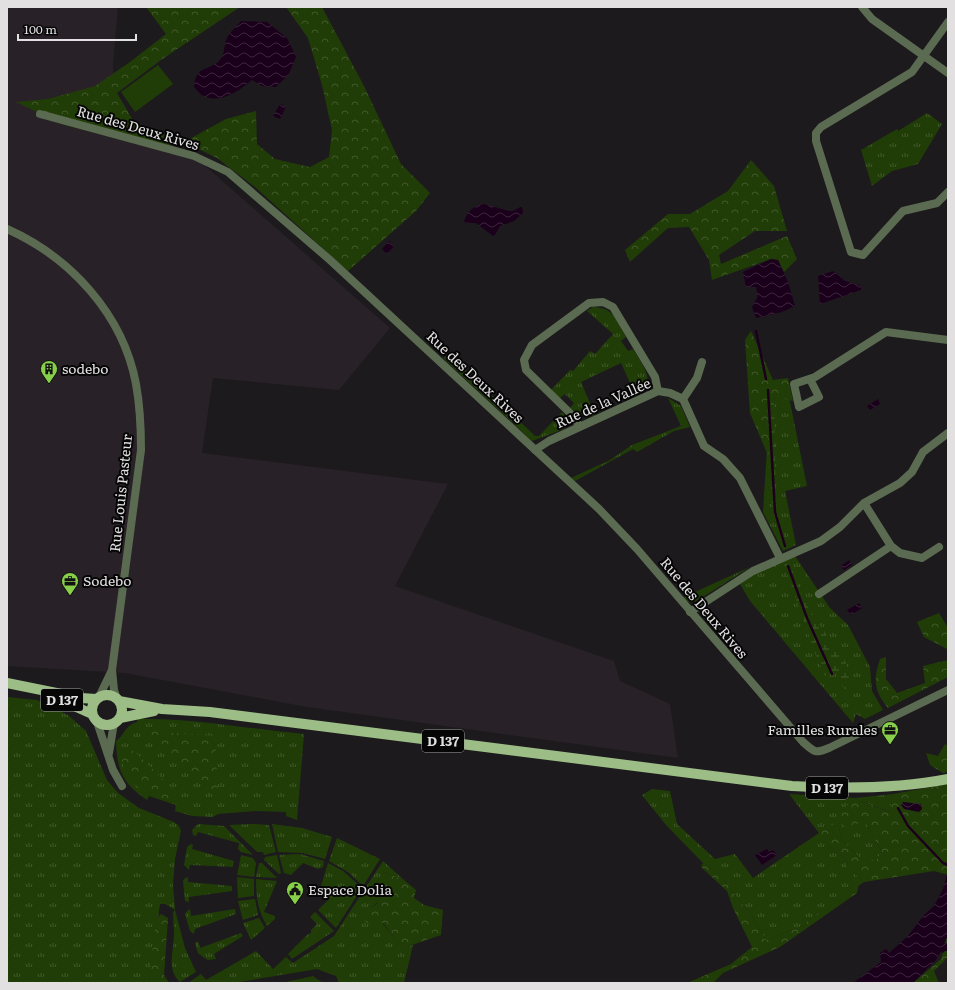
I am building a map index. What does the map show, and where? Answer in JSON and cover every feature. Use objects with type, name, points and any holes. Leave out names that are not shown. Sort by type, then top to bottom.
[{"type":"main road","name":"D 137","points":[[7,683],[81,698],[98,698]]},
{"type":"main road","name":"D 137","points":[[32,687],[94,718]]},
{"type":"main road","points":[[109,695],[118,700],[122,709],[117,721],[105,725],[94,718],[92,706],[98,698],[109,695]]},
{"type":"main road","name":"D 137","points":[[118,700],[162,709],[210,712],[792,786],[845,789],[948,779]]},
{"type":"main road","name":"D 137","points":[[117,721],[162,709]]},
{"type":"street","points":[[863,9],[872,19],[948,73]]},
{"type":"street","points":[[948,22],[912,72],[822,127],[816,133],[816,141],[851,252],[863,255],[903,211],[937,203],[948,192]]},
{"type":"street","name":"Rue des Deux Rives","points":[[40,114],[194,156],[228,172],[330,260],[599,508],[637,549],[803,742],[814,751],[819,752],[826,749],[948,690]]},
{"type":"street","name":"Rue Louis Pasteur","points":[[7,229],[35,243],[54,256],[81,281],[107,312],[127,355],[136,382],[141,424],[141,450],[112,670],[118,700]]},
{"type":"street","points":[[580,426],[573,416],[526,370],[524,360],[532,345],[589,303],[603,302],[613,308],[655,377],[658,391]]},
{"type":"street","points":[[810,379],[886,332],[948,340]]},
{"type":"street","points":[[702,362],[697,378],[683,399],[704,446],[723,459],[740,478],[780,558]]},
{"type":"street","name":"Rue de la Vallée","points":[[535,450],[549,441],[580,426],[658,391],[670,393],[683,399]]},
{"type":"street","points":[[690,612],[753,571],[821,541],[840,526],[864,503],[900,484],[912,472],[923,452],[948,433]]},
{"type":"street","points":[[864,503],[891,546],[900,553],[922,558],[939,547]]},
{"type":"street","points":[[819,594],[891,546]]},
{"type":"street","name":"Rue Louis Pasteur","points":[[98,698],[112,670]]},
{"type":"street","points":[[94,718],[109,753],[114,770],[122,786]]},
{"type":"street","points":[[109,753],[117,721]]},
{"type":"shaded area","points":[[7,7],[118,7],[113,64],[114,112],[194,156],[390,328],[339,390],[213,378],[202,453],[448,484],[395,586],[614,661],[620,681],[670,704],[678,758],[307,707],[125,673],[7,666]]},
{"type":"green space","points":[[146,7],[240,7],[161,60],[117,93],[134,122],[170,137],[171,152],[64,125],[16,102],[48,99],[95,86],[130,62],[166,34]]},
{"type":"green space","points":[[286,7],[322,7],[364,86],[401,164],[430,193],[416,211],[348,271],[255,187],[217,158],[184,142],[226,119],[256,111],[257,144],[275,159],[310,167],[329,157],[332,130],[322,85],[308,38]]},
{"type":"green space","points":[[158,65],[173,84],[135,112],[121,92]]},
{"type":"green space","points":[[927,113],[942,124],[918,164],[892,171],[872,186],[861,150],[897,129],[898,131]]},
{"type":"green space","points":[[751,160],[774,186],[787,231],[755,231],[719,255],[721,264],[787,236],[797,259],[784,272],[778,260],[771,259],[712,280],[709,260],[689,227],[668,228],[630,262],[625,250],[668,214],[690,214],[728,191]]},
{"type":"green space","points":[[593,307],[606,310],[614,316],[626,337],[621,341],[628,351],[633,349],[644,367],[648,380],[643,391],[636,396],[621,363],[581,382],[595,415],[586,418],[570,408],[574,403],[565,394],[560,398],[551,390],[570,370],[573,371],[590,351],[595,354],[613,334],[587,311]]},
{"type":"green space","points":[[751,331],[773,380],[788,378],[793,401],[781,398],[773,401],[770,460],[750,413],[745,340]]},
{"type":"green space","points":[[449,354],[535,436],[539,436],[562,412],[568,420],[564,429],[532,441],[443,358]]},
{"type":"green space","points":[[770,390],[774,404],[776,507],[781,528],[778,530],[769,479],[767,392]]},
{"type":"green space","points":[[782,395],[789,397],[807,486],[785,491],[796,545],[783,551],[763,512],[770,401]]},
{"type":"green space","points":[[668,398],[681,406],[690,427],[674,431],[637,452],[633,449],[575,481],[571,478],[610,460],[632,445],[681,426]]},
{"type":"green space","points":[[795,556],[830,608],[848,625],[870,667],[872,691],[883,710],[865,719],[856,714],[853,723],[750,601],[740,584],[755,574]]},
{"type":"green space","points":[[790,562],[799,588],[815,621],[824,630],[829,640],[843,656],[849,671],[848,689],[844,689],[835,671],[825,676],[816,656],[784,565]]},
{"type":"green space","points":[[750,567],[695,602],[688,602],[684,597]]},
{"type":"green space","points":[[939,613],[948,628],[948,653],[947,649],[924,637],[917,622]]},
{"type":"green space","points":[[886,657],[886,679],[897,693],[925,683],[923,666],[948,660],[948,677],[888,708],[877,691],[876,685],[876,673],[880,659]]},
{"type":"green space","points":[[7,697],[37,700],[68,715],[86,731],[107,780],[118,793],[139,808],[174,822],[179,826],[181,831],[175,859],[173,884],[175,910],[165,904],[160,904],[149,983],[7,983]]},
{"type":"green space","points":[[138,719],[180,720],[304,734],[297,820],[286,816],[286,812],[255,811],[218,814],[213,817],[192,816],[175,811],[176,805],[149,796],[147,800],[126,782],[122,775],[117,751],[116,741],[127,728],[137,722]]},
{"type":"green space","points":[[147,731],[215,736],[218,800]]},
{"type":"green space","points":[[945,744],[948,746],[948,772],[943,773],[930,765],[926,753],[938,756]]},
{"type":"green space","points":[[118,749],[134,751],[184,800],[167,801],[136,787],[126,774]]},
{"type":"green space","points":[[948,784],[948,875],[934,871],[864,882],[847,867],[846,859],[827,844],[819,833],[831,823],[839,828],[842,840],[862,860],[876,860],[882,852],[863,818],[851,831],[840,823],[839,812],[855,799],[889,812],[893,794]]},
{"type":"green space","points":[[652,789],[670,791],[677,824],[715,859],[735,854],[753,878],[819,833],[789,794],[855,798],[893,794],[890,812],[855,799],[863,818],[882,852],[876,860],[862,860],[842,840],[839,828],[827,844],[846,859],[847,867],[864,882],[798,928],[766,940],[753,918],[719,874],[703,863],[666,825],[642,795]]},
{"type":"green space","points":[[198,824],[224,826],[253,855],[241,852],[238,849],[239,843],[198,832],[196,836],[193,835],[192,830]]},
{"type":"green space","points":[[272,824],[302,828],[332,837],[325,859],[303,853],[278,852]]},
{"type":"green space","points":[[229,825],[269,825],[276,852],[264,855],[263,852],[257,852]]},
{"type":"green space","points":[[337,838],[380,859],[363,886],[348,872],[329,861]]},
{"type":"green space","points":[[191,844],[193,845],[192,849],[234,861],[233,867],[190,865],[189,870],[184,865],[187,847]]},
{"type":"green space","points":[[300,854],[324,861],[323,867],[318,869],[303,863],[291,875],[284,873],[279,855]]},
{"type":"green space","points":[[241,855],[253,858],[256,863],[254,877],[237,875]]},
{"type":"green space","points":[[277,855],[281,873],[279,874],[264,860],[265,857]]},
{"type":"green space","points":[[383,861],[404,880],[384,872],[371,890],[378,902],[370,908],[396,940],[409,946],[413,945],[404,983],[339,983],[336,976],[317,969],[233,983],[188,983],[201,974],[206,980],[256,951],[273,969],[286,957],[293,963],[334,936]]},
{"type":"green space","points":[[259,863],[262,863],[277,878],[256,877]]},
{"type":"green space","points":[[328,863],[343,871],[362,888],[336,928],[318,910],[329,899],[320,889]]},
{"type":"green space","points":[[703,863],[719,874],[753,918],[766,940],[798,928],[859,884],[857,893],[780,947],[723,973],[713,983],[687,983],[731,964],[752,947],[733,908],[727,891],[701,867]]},
{"type":"green space","points":[[384,872],[404,880],[416,890],[414,898],[424,905],[443,910],[441,935],[409,946],[396,940],[383,923],[374,926],[366,922],[361,915],[367,907],[370,908],[378,903],[371,890]]},
{"type":"green space","points":[[188,877],[188,882],[232,886],[232,891],[189,897],[189,902],[185,901],[183,881]]},
{"type":"green space","points":[[237,877],[254,879],[254,896],[238,898]]},
{"type":"green space","points":[[256,879],[277,881],[264,912],[275,916],[275,919],[267,926],[261,915],[258,903]]},
{"type":"green space","points":[[255,899],[258,915],[243,920],[238,901]]},
{"type":"green space","points":[[190,909],[191,916],[235,909],[236,914],[195,929],[194,934],[190,931],[185,914]]},
{"type":"green space","points":[[175,910],[185,948],[196,972],[180,982],[173,972],[172,966],[174,934],[173,912]]},
{"type":"green space","points":[[315,912],[334,931],[292,959],[288,954],[307,935],[311,933],[311,930],[317,924],[310,917]]},
{"type":"green space","points":[[161,914],[168,918],[164,975],[169,983],[149,983],[156,920]]},
{"type":"green space","points":[[259,918],[265,928],[251,940],[243,923]]},
{"type":"green space","points":[[241,933],[243,936],[214,954],[216,959],[208,960],[198,953],[195,943],[198,941],[200,948]]},
{"type":"green space","points":[[948,933],[948,957],[934,971],[939,983],[913,983],[941,959]]},
{"type":"green space","points":[[331,941],[333,945],[315,955],[313,951]]},
{"type":"green space","points":[[313,976],[323,983],[281,983]]},
{"type":"water","points":[[241,21],[267,22],[287,38],[296,57],[289,74],[276,87],[262,86],[252,80],[242,88],[225,97],[212,98],[204,96],[194,87],[195,80],[199,72],[221,59],[227,38]]},
{"type":"water","points":[[280,104],[286,107],[280,119],[273,116]]},
{"type":"water","points":[[484,204],[509,211],[513,211],[522,206],[523,213],[514,221],[500,226],[493,236],[476,223],[466,223],[464,221],[467,214],[472,209]]},
{"type":"water","points":[[389,241],[394,246],[387,254],[382,249]]},
{"type":"water","points":[[771,259],[778,260],[788,282],[795,306],[782,312],[756,318],[752,307],[758,296],[756,287],[746,287],[743,272]]},
{"type":"water","points":[[833,271],[845,281],[861,286],[861,290],[820,304],[818,276]]},
{"type":"water","points":[[878,399],[880,404],[870,410],[867,406]]},
{"type":"water","points":[[849,560],[852,565],[844,570],[841,566]]},
{"type":"water","points":[[859,603],[862,608],[851,615],[847,610]]},
{"type":"water","points":[[903,802],[921,804],[922,809],[919,812],[904,809],[901,805]]},
{"type":"water","points":[[767,849],[769,852],[773,850],[777,855],[762,865],[755,855]]},
{"type":"water","points":[[948,870],[948,936],[944,943],[948,943],[948,951],[943,953],[941,951],[936,960],[913,983],[853,983],[881,962],[880,953],[886,949],[889,953],[908,936],[924,915],[934,906],[943,889]]},
{"type":"waterway","points":[[756,331],[766,379]]},
{"type":"waterway","points":[[768,390],[775,512],[785,546]]},
{"type":"waterway","points":[[788,566],[807,618],[832,674]]},
{"type":"waterway","points":[[898,808],[908,826],[943,863],[948,865]]},
{"type":"place","name":"sodebo","points":[[49,384]]},
{"type":"place","name":"Sodebo","points":[[70,596]]},
{"type":"place","name":"Familles Rurales","points":[[890,745]]},
{"type":"place","name":"Espace Dolia","points":[[295,905]]}]
